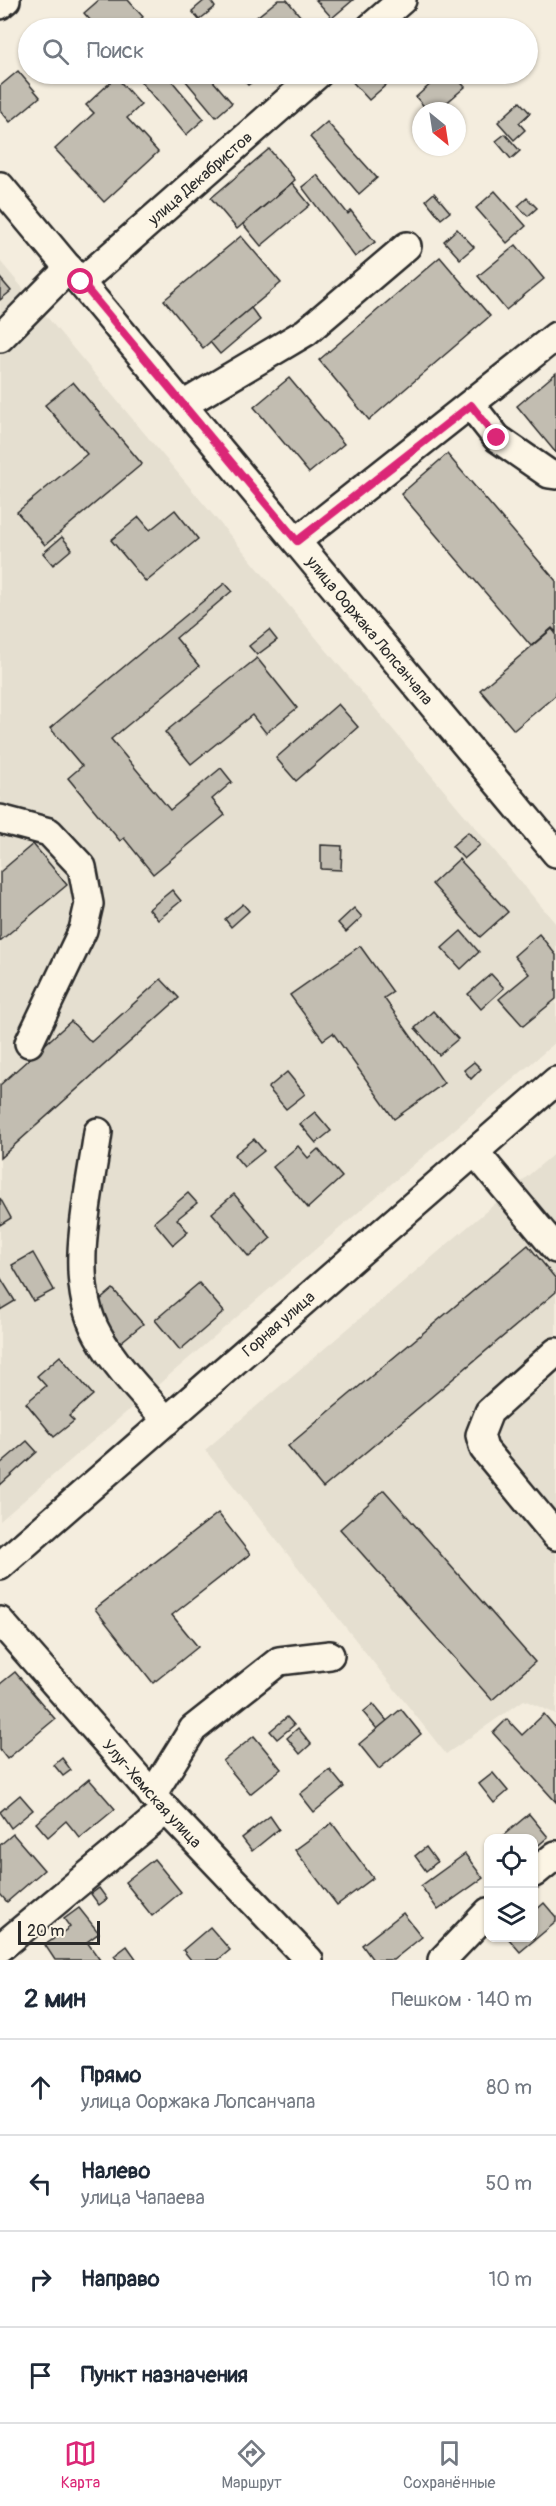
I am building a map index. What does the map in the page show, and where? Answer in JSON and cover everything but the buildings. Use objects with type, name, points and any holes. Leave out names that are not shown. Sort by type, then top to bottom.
[{"type":"street","points":[[0,5],[6,0]]},
{"type":"street","points":[[381,18],[402,0]]},
{"type":"street","name":"улица Декабристов","points":[[0,338],[306,84]]},
{"type":"street","name":"улица Ооржака Лопсанчапа","points":[[0,186],[556,853]]},
{"type":"street","points":[[183,405],[306,332],[407,246]]},
{"type":"street","points":[[297,541],[556,336]]},
{"type":"street","points":[[471,405],[497,438],[549,474],[556,475]]},
{"type":"street","points":[[0,819],[49,832],[82,867],[89,904],[83,930],[30,1043]]},
{"type":"street","name":"Горная улица","points":[[0,1566],[556,1081]]},
{"type":"street","points":[[98,1132],[81,1259],[85,1301],[97,1334],[117,1364],[168,1421]]},
{"type":"street","points":[[475,1152],[556,1249]]},
{"type":"street","points":[[556,1352],[489,1412],[480,1435],[484,1449],[556,1536]]},
{"type":"street","name":"Улуг-Хемская улица","points":[[0,1621],[159,1802],[309,1960]]},
{"type":"street","points":[[0,1948],[159,1802],[193,1729],[279,1660],[330,1655]]},
{"type":"street","points":[[538,1870],[556,1855]]},
{"type":"street","points":[[442,1960],[484,1916]]},
{"type":"shaded area","points":[[0,261],[556,924],[556,1042],[0,1521]]},
{"type":"shaded area","points":[[556,1152],[556,1714],[524,1700],[446,1754],[205,1450]]},
{"type":"route","points":[[81,282],[297,541],[471,405],[497,438]]}]
